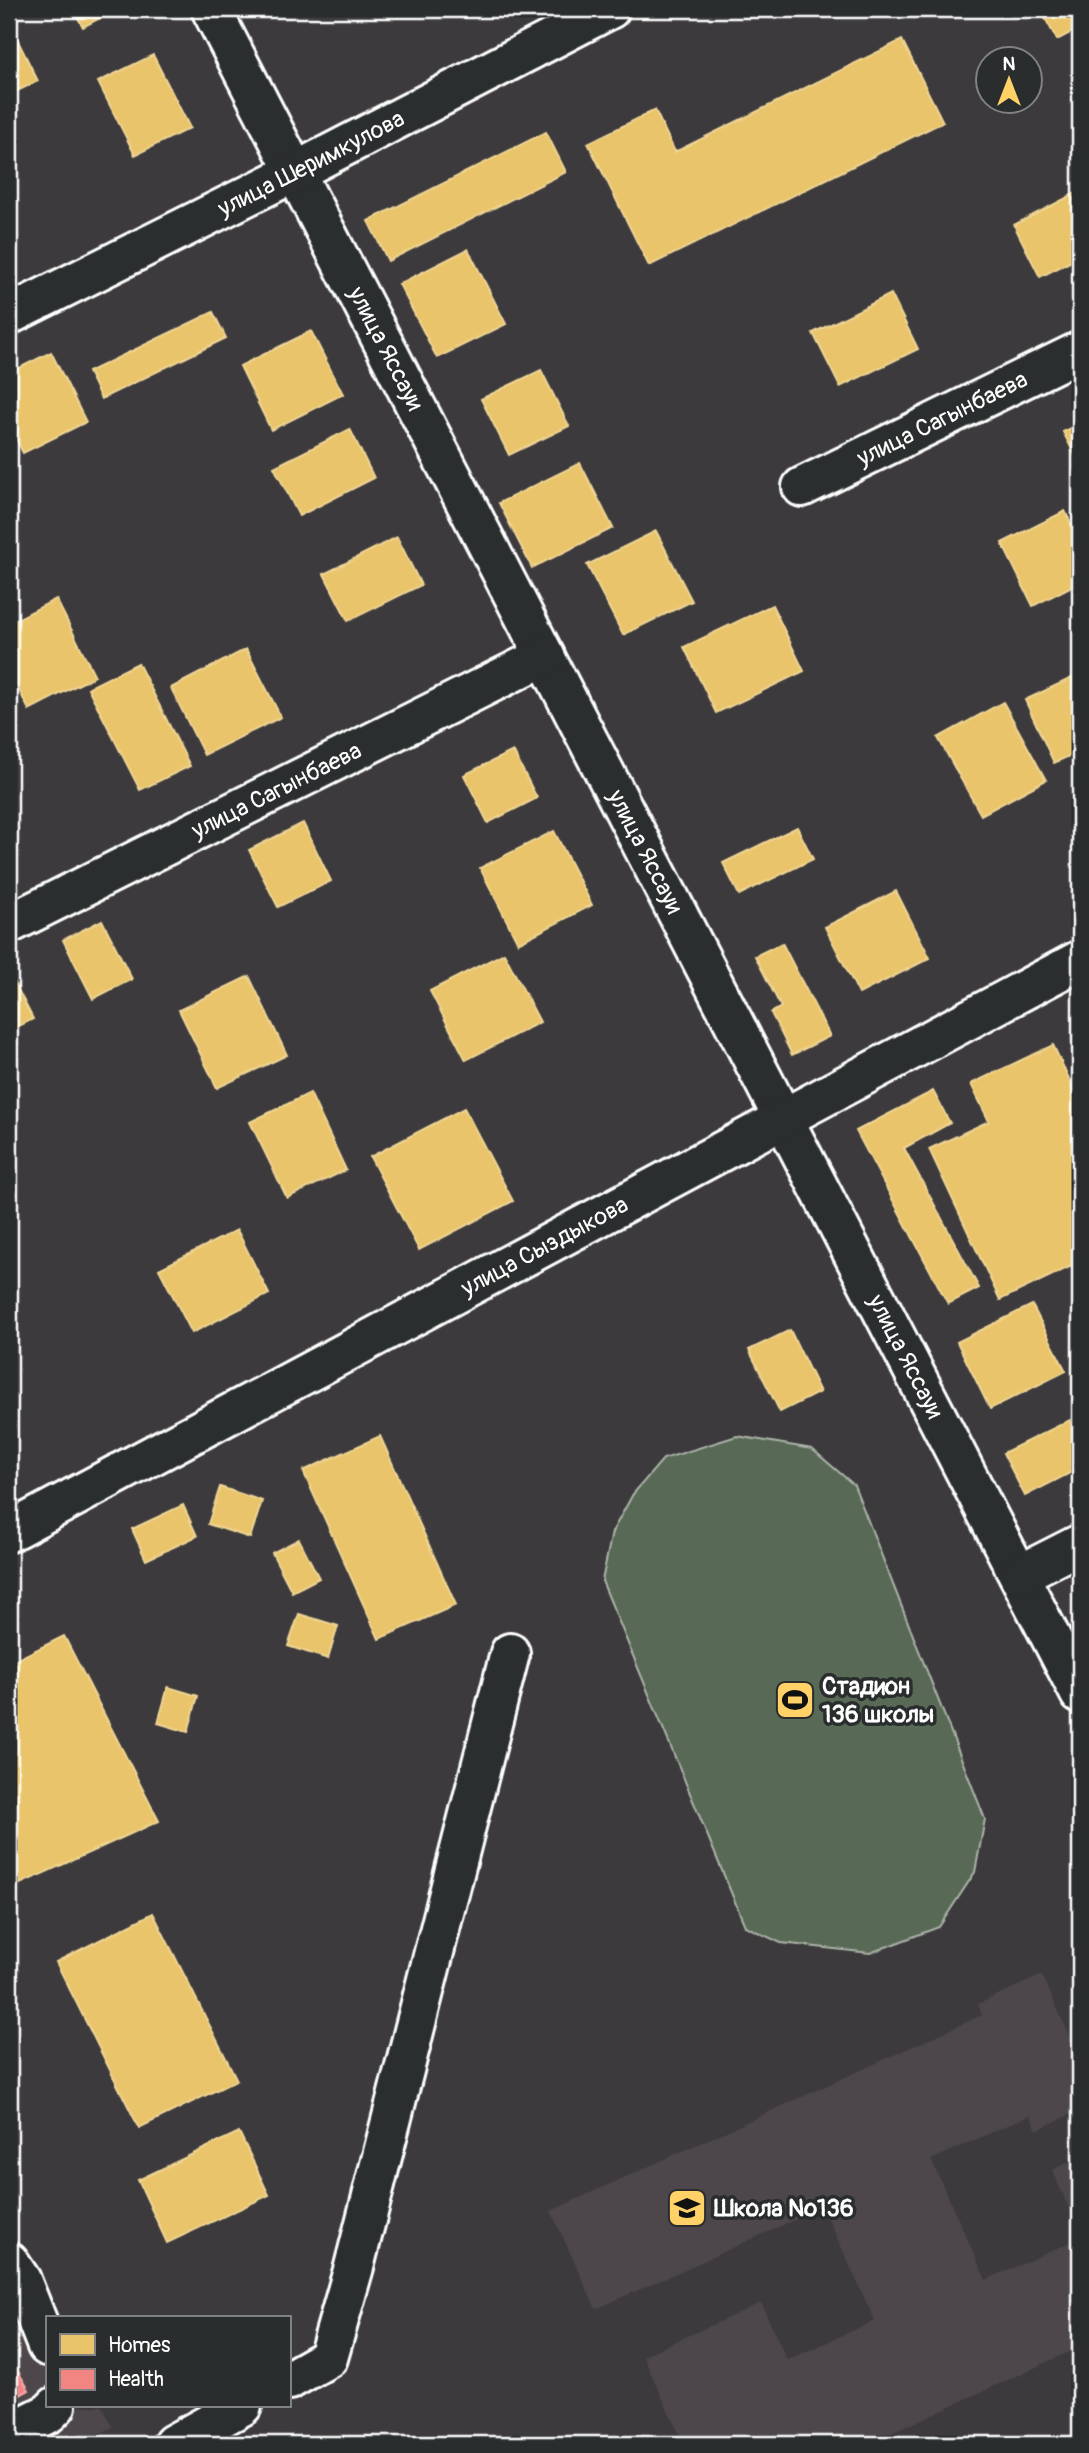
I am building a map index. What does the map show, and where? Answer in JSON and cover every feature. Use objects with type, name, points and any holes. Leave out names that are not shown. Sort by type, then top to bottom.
[{"type":"street","name":"улица Яссауи","points":[[211,9],[1080,1695]]},
{"type":"street","name":"улица Шеримкулова","points":[[9,316],[610,9]]},
{"type":"street","name":"улица Сагынбаева","points":[[802,488],[1080,351]]},
{"type":"street","name":"улица Сагынбаева","points":[[9,924],[545,656]]},
{"type":"street","name":"улица Сыздыкова","points":[[9,1532],[1080,960]]},
{"type":"street","points":[[1019,1575],[1080,1544]]},
{"type":"street","points":[[290,2379],[328,2358],[354,2267],[510,1653]]},
{"type":"street","points":[[9,2262],[21,2280],[46,2343]]},
{"type":"street","points":[[9,2432],[54,2408]]},
{"type":"street","points":[[173,2444],[238,2408]]},
{"type":"shaded area","name":"Школа №136","points":[[1042,1975],[1080,2059],[1080,2110],[1037,2130],[1030,2115],[931,2160],[986,2280],[1080,2238],[1080,2347],[867,2444],[684,2444],[643,2356],[761,2303],[787,2360],[875,2321],[823,2207],[596,2309],[551,2211],[982,2015],[978,2004]]},
{"type":"shaded area","points":[[1080,2157],[1080,2233],[1052,2170]]},
{"type":"shaded area","points":[[9,2229],[55,2316],[46,2316],[46,2408],[103,2408],[113,2427],[78,2444],[9,2444]]},
{"type":"green space","name":"Стадион 136 школы","points":[[737,1436],[812,1449],[854,1485],[985,1819],[975,1872],[939,1927],[870,1953],[781,1943],[745,1926],[602,1581],[612,1532],[633,1494],[663,1459]]},
{"type":"building: Homes","points":[[73,9],[117,9],[83,27]]},
{"type":"building: Homes","points":[[1040,9],[1080,9],[1080,28],[1057,40]]},
{"type":"building: Homes","points":[[9,23],[38,81],[9,95]]},
{"type":"building: Homes","points":[[902,40],[943,122],[649,266],[588,143],[655,110],[675,152]]},
{"type":"building: Homes","points":[[153,55],[190,128],[135,155],[98,82]]},
{"type":"building: Homes","points":[[546,132],[566,172],[388,261],[368,221]]},
{"type":"building: Homes","points":[[1080,191],[1080,257],[1040,277],[1014,225]]},
{"type":"building: Homes","points":[[468,249],[506,324],[437,358],[399,284]]},
{"type":"building: Homes","points":[[891,294],[918,349],[840,387],[813,333]]},
{"type":"building: Homes","points":[[213,312],[226,338],[101,399],[88,372]]},
{"type":"building: Homes","points":[[311,331],[343,394],[271,430],[240,366]]},
{"type":"building: Homes","points":[[51,352],[86,422],[23,453],[9,425],[9,373]]},
{"type":"building: Homes","points":[[541,370],[569,426],[509,455],[481,399]]},
{"type":"building: Homes","points":[[1080,423],[1080,465],[1063,432]]},
{"type":"building: Homes","points":[[350,429],[374,478],[299,516],[274,467]]},
{"type":"building: Homes","points":[[580,463],[613,528],[532,568],[499,503]]},
{"type":"building: Homes","points":[[1065,511],[1080,542],[1080,582],[1033,606],[1002,543]]},
{"type":"building: Homes","points":[[656,531],[692,601],[623,635],[587,565]]},
{"type":"building: Homes","points":[[397,537],[421,585],[348,621],[324,574]]},
{"type":"building: Homes","points":[[56,599],[95,676],[29,710],[9,670],[9,623]]},
{"type":"building: Homes","points":[[772,605],[804,671],[716,713],[684,647]]},
{"type":"building: Homes","points":[[246,649],[281,717],[204,755],[171,688]]},
{"type":"building: Homes","points":[[138,663],[190,766],[140,790],[88,688]]},
{"type":"building: Homes","points":[[1080,674],[1080,751],[1054,763],[1025,700]]},
{"type":"building: Homes","points":[[1003,702],[1046,780],[981,815],[938,738]]},
{"type":"building: Homes","points":[[513,751],[537,798],[488,823],[464,775]]},
{"type":"building: Homes","points":[[303,823],[331,881],[278,907],[249,850]]},
{"type":"building: Homes","points":[[797,827],[813,859],[739,895],[723,863]]},
{"type":"building: Homes","points":[[554,831],[592,905],[518,943],[480,868]]},
{"type":"building: Homes","points":[[896,891],[930,958],[859,994],[825,927]]},
{"type":"building: Homes","points":[[102,920],[132,979],[93,999],[63,940]]},
{"type":"building: Homes","points":[[782,943],[830,1036],[792,1055],[771,1013],[781,1007],[755,956]]},
{"type":"building: Homes","points":[[504,953],[540,1022],[466,1060],[430,991]]},
{"type":"building: Homes","points":[[9,972],[33,1019],[9,1031]]},
{"type":"building: Homes","points":[[249,976],[287,1055],[217,1088],[179,1010]]},
{"type":"building: Homes","points":[[1053,1045],[1080,1102],[1080,1262],[1000,1300],[929,1149],[989,1121],[971,1084]]},
{"type":"building: Homes","points":[[933,1091],[950,1123],[904,1148],[979,1288],[948,1304],[856,1131]]},
{"type":"building: Homes","points":[[310,1093],[346,1170],[287,1198],[250,1122]]},
{"type":"building: Homes","points":[[464,1108],[513,1201],[419,1250],[370,1157]]},
{"type":"building: Homes","points":[[237,1230],[269,1294],[192,1333],[159,1269]]},
{"type":"building: Homes","points":[[1032,1305],[1066,1371],[990,1409],[957,1342]]},
{"type":"building: Homes","points":[[790,1330],[820,1392],[780,1412],[749,1350]]},
{"type":"building: Homes","points":[[1070,1420],[1080,1441],[1080,1468],[1025,1496],[1003,1453]]},
{"type":"building: Homes","points":[[380,1436],[456,1605],[379,1639],[303,1471]]},
{"type":"building: Homes","points":[[220,1487],[262,1501],[250,1538],[208,1524]]},
{"type":"building: Homes","points":[[183,1505],[197,1536],[146,1560],[132,1529]]},
{"type":"building: Homes","points":[[299,1539],[319,1578],[292,1592],[272,1553]]},
{"type":"building: Homes","points":[[299,1614],[338,1626],[328,1659],[288,1646]]},
{"type":"building: Homes","points":[[64,1636],[159,1821],[9,1889],[9,1663]]},
{"type":"building: Homes","points":[[168,1687],[198,1696],[188,1732],[158,1723]]},
{"type":"building: Homes","points":[[153,1913],[237,2080],[139,2128],[56,1962]]},
{"type":"building: Homes","points":[[239,2132],[269,2195],[167,2243],[138,2180]]},
{"type":"building: Health","points":[[9,2356],[29,2390],[9,2401]]},
{"type":"place","name":"Стадион 136 школы","points":[[795,1700]]},
{"type":"place","name":"Школа №136","points":[[687,2208]]}]
